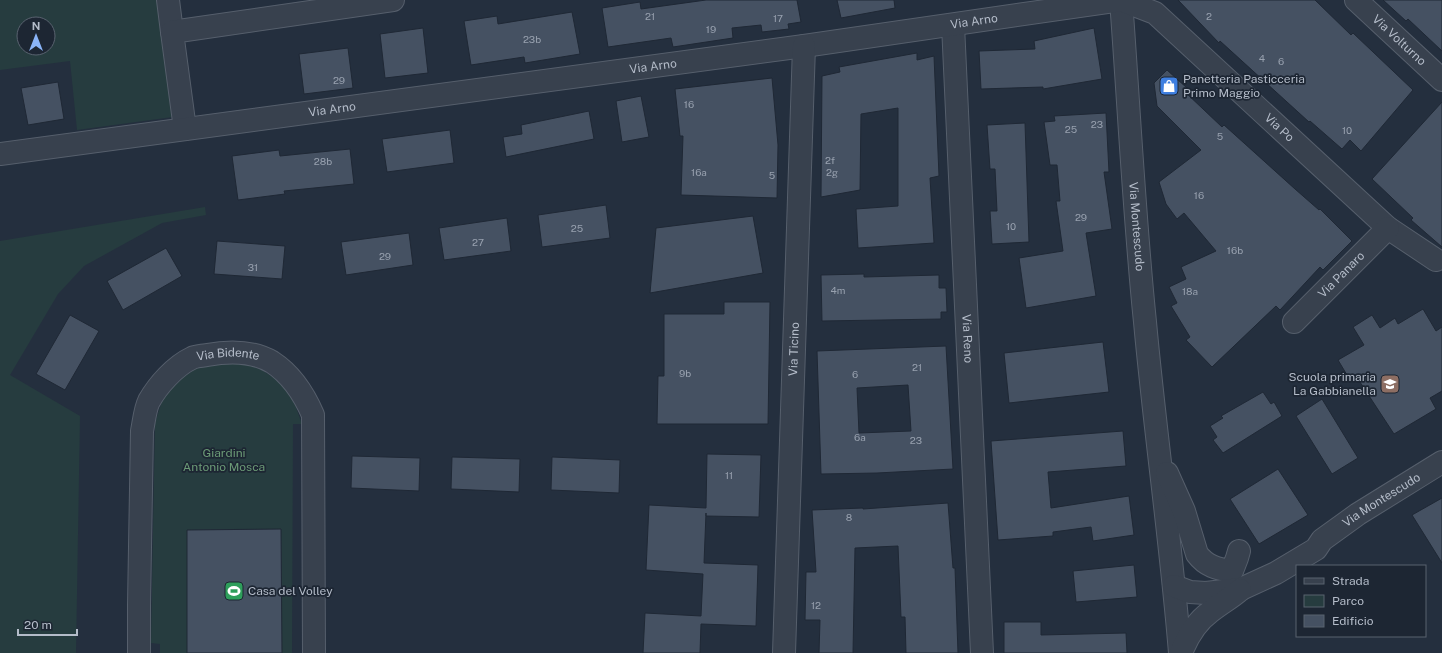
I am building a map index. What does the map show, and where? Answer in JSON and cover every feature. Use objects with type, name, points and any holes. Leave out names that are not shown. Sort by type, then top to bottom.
[{"type":"street","points":[[168,0],[185,129]]},
{"type":"street","points":[[172,32],[393,0]]},
{"type":"street","name":"Via Arno","points":[[0,154],[804,46],[1121,0]]},
{"type":"street","name":"Via Po","points":[[1121,0],[1155,13],[1388,228],[1436,260]]},
{"type":"street","name":"Via Montescudo","points":[[1121,0],[1145,320],[1158,452],[1174,583],[1180,653]]},
{"type":"street","name":"Via Volturno","points":[[1356,0],[1442,80]]},
{"type":"street","name":"Via Reno","points":[[953,24],[982,653]]},
{"type":"street","name":"Via Ticino","points":[[784,653],[804,46]]},
{"type":"street","name":"Via Panaro","points":[[1294,322],[1388,228]]},
{"type":"street","name":"Via Bidente","points":[[139,653],[142,431],[148,403],[156,389],[168,376],[192,358],[224,352],[253,354],[272,362],[290,378],[304,395],[313,415],[314,653]]},
{"type":"street","name":"Via Montescudo","points":[[1158,452],[1184,511],[1197,554],[1206,564],[1218,569],[1236,580]]},
{"type":"street","name":"Via Montescudo","points":[[1174,583],[1190,592],[1206,593],[1236,580],[1276,573],[1316,549],[1322,540],[1358,514],[1442,462]]},
{"type":"street","name":"Via Montescudo","points":[[1180,653],[1197,625],[1208,613],[1229,600],[1236,580],[1243,572],[1272,564],[1310,541],[1322,540]]},
{"type":"green space","points":[[0,0],[158,0],[173,117],[77,130],[70,61],[0,70]]},
{"type":"green space","points":[[205,207],[206,215],[162,223],[84,266],[58,294],[10,375],[80,416],[76,653],[0,653],[0,241]]},
{"type":"green space","name":"Giardini Antonio Mosca","points":[[217,362],[240,362],[262,370],[281,383],[294,402],[302,424],[293,424],[292,653],[282,653],[281,529],[187,530],[187,653],[160,653],[160,644],[151,643],[155,423],[162,401],[176,383],[195,369]]},
{"type":"building","points":[[706,0],[797,0],[801,22],[788,24],[789,29],[762,32],[761,25],[732,28],[733,38],[673,47],[671,38],[608,47],[602,8],[640,2],[641,9]]},
{"type":"building","points":[[837,0],[894,0],[895,8],[841,18]]},
{"type":"building","points":[[1178,0],[1315,0],[1351,35],[1353,33],[1413,90],[1361,151],[1350,140],[1342,149],[1310,121],[1309,122],[1220,41],[1219,43]]},
{"type":"building","points":[[1383,0],[1442,0],[1442,51],[1408,19],[1406,21]]},
{"type":"building","points":[[572,12],[580,54],[525,63],[524,57],[471,65],[464,21],[497,16],[498,24]]},
{"type":"building","points":[[423,28],[428,73],[385,78],[380,34]]},
{"type":"building","points":[[1094,28],[1102,79],[1043,89],[1043,87],[981,89],[979,51],[1035,49],[1034,41]]},
{"type":"building","points":[[348,48],[353,88],[304,94],[299,54]]},
{"type":"building","points":[[917,53],[917,60],[934,56],[939,176],[930,178],[934,243],[858,248],[856,209],[898,206],[898,108],[861,114],[860,190],[821,197],[822,76],[840,72],[839,67]]},
{"type":"building","points":[[1167,70],[1187,88],[1184,91],[1222,127],[1224,125],[1319,210],[1320,209],[1352,241],[1323,270],[1320,267],[1280,310],[1276,306],[1212,367],[1186,340],[1190,337],[1171,306],[1177,303],[1169,287],[1186,279],[1181,267],[1216,251],[1184,213],[1177,219],[1166,204],[1159,182],[1201,150],[1157,106],[1154,83]]},
{"type":"building","points":[[772,78],[778,145],[777,198],[681,195],[683,136],[680,136],[675,89]]},
{"type":"building","points":[[58,82],[64,119],[28,125],[21,88]]},
{"type":"building","points":[[641,96],[649,137],[622,142],[616,101]]},
{"type":"building","points":[[1442,102],[1442,247],[1411,220],[1413,218],[1372,179]]},
{"type":"building","points":[[589,111],[594,139],[506,157],[503,137],[522,134],[521,125]]},
{"type":"building","points":[[1106,113],[1109,172],[1104,172],[1112,229],[1086,233],[1096,296],[1026,308],[1019,258],[1063,251],[1056,201],[1060,201],[1057,165],[1050,165],[1044,122],[1055,121],[1054,116]]},
{"type":"building","points":[[1025,123],[1029,242],[992,244],[990,211],[997,211],[995,169],[990,169],[987,125]]},
{"type":"building","points":[[450,130],[454,163],[387,172],[382,139]]},
{"type":"building","points":[[350,149],[354,184],[284,191],[285,194],[238,200],[232,156],[279,150],[280,156]]},
{"type":"building","points":[[606,205],[610,238],[542,247],[538,215]]},
{"type":"building","points":[[753,216],[763,273],[650,293],[656,228]]},
{"type":"building","points":[[507,218],[511,251],[444,260],[439,228]]},
{"type":"building","points":[[409,233],[413,265],[346,275],[341,242]]},
{"type":"building","points":[[217,241],[285,246],[282,279],[214,274]]},
{"type":"building","points":[[166,248],[182,276],[123,310],[107,281]]},
{"type":"building","points":[[864,274],[864,277],[939,275],[939,288],[946,288],[947,312],[941,312],[941,319],[822,321],[821,275]]},
{"type":"building","points":[[724,302],[770,302],[768,424],[657,424],[658,376],[664,376],[664,314],[724,314]]},
{"type":"building","points":[[1423,309],[1436,331],[1442,327],[1442,391],[1430,398],[1436,409],[1394,434],[1356,376],[1350,380],[1338,360],[1364,345],[1353,327],[1372,315],[1380,328],[1395,318],[1398,324]]},
{"type":"building","points":[[70,315],[99,331],[65,390],[36,374]]},
{"type":"building","points":[[1103,342],[1109,392],[1009,403],[1004,353]]},
{"type":"building","points":[[946,346],[953,469],[821,474],[817,351]],"holes":[[[908,385],[911,431],[859,433],[857,388]]]},
{"type":"building","points":[[1263,392],[1271,404],[1274,402],[1282,416],[1223,453],[1213,440],[1217,437],[1210,426],[1223,418],[1221,416]]},
{"type":"building","points":[[1322,399],[1358,458],[1332,474],[1296,416]]},
{"type":"building","points":[[1123,431],[1126,466],[1048,472],[1051,508],[1129,496],[1134,535],[1093,541],[1091,527],[1053,532],[1053,536],[998,540],[991,441]]},
{"type":"building","points":[[707,454],[761,455],[759,517],[706,516],[706,513],[704,563],[758,565],[756,626],[701,624],[700,653],[643,653],[645,613],[701,616],[703,574],[646,570],[649,505],[706,508]]},
{"type":"building","points":[[352,456],[420,458],[419,491],[351,488]]},
{"type":"building","points":[[452,457],[520,459],[519,492],[451,489]]},
{"type":"building","points":[[552,457],[620,460],[619,493],[551,490]]},
{"type":"building","points":[[1278,469],[1308,515],[1259,544],[1230,499]]},
{"type":"building","points":[[1442,498],[1442,563],[1412,515]]},
{"type":"building","points":[[948,503],[953,568],[955,568],[958,653],[906,653],[905,617],[901,617],[898,546],[855,548],[853,653],[819,653],[820,620],[805,620],[806,572],[816,572],[812,510],[863,509]]},
{"type":"building","name":"Casa del Volley","points":[[281,529],[282,653],[187,653],[187,530]]},
{"type":"building","points":[[1134,565],[1137,597],[1076,602],[1073,571]]},
{"type":"building","points":[[1004,622],[1041,622],[1041,635],[1126,633],[1127,653],[1004,653]]},
{"type":"place","name":"Panetteria Pasticceria Primo Maggio","points":[[1169,86]]},
{"type":"place","name":"Scuola primaria La Gabbianella","points":[[1390,384]]},
{"type":"place","name":"Casa del Volley","points":[[234,591]]}]
